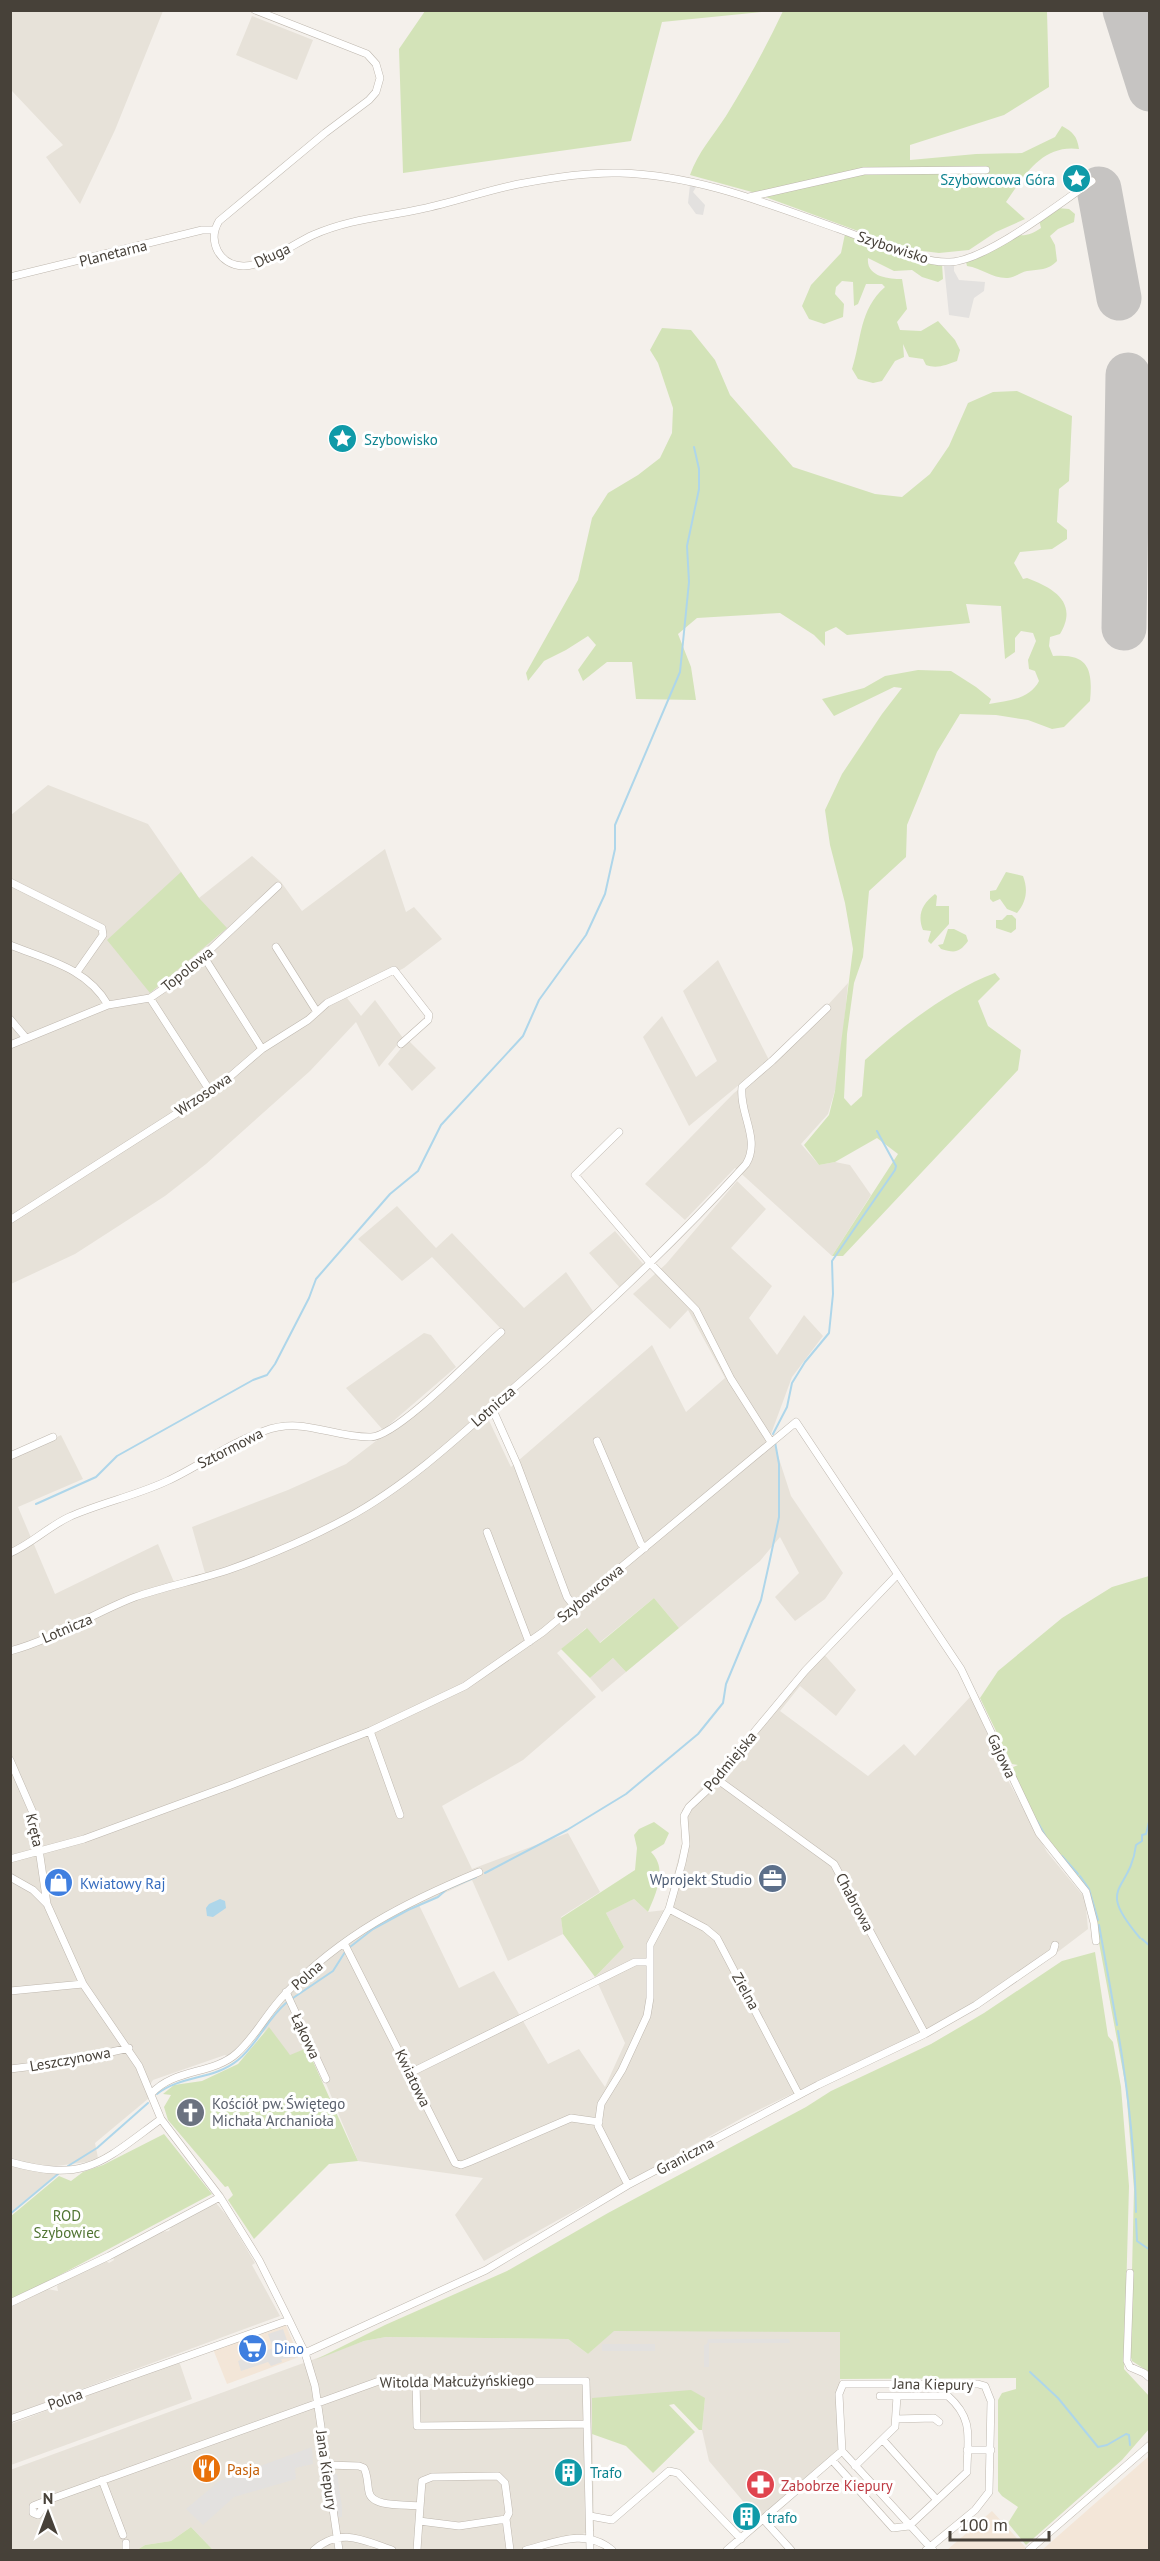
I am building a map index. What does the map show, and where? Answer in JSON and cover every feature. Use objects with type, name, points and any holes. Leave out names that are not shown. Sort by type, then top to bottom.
[{"type":"street","points":[[215,230],[227,212],[369,100],[378,86],[378,70],[367,54],[255,10]]},
{"type":"street","name":"Szybowisko","points":[[749,197],[864,171],[986,170]]},
{"type":"street","name":"Długa","points":[[215,230],[215,244],[224,260],[234,265],[251,266],[312,236],[349,222],[422,209],[523,183],[617,173],[685,180]]},
{"type":"street","name":"Szybowisko","points":[[685,180],[749,197],[911,254],[951,262],[992,248],[1092,181]]},
{"type":"street","name":"Planetarna","points":[[10,277],[202,230],[215,230]]},
{"type":"street","points":[[10,882],[102,927],[103,935],[77,972]]},
{"type":"street","name":"Topolowa","points":[[10,1045],[108,1005],[150,998],[181,977],[204,957],[278,886]]},
{"type":"street","points":[[10,945],[77,972],[89,980],[108,1005]]},
{"type":"street","points":[[276,947],[317,1012]]},
{"type":"street","points":[[204,957],[262,1049]]},
{"type":"street","name":"Wrzosowa","points":[[10,1220],[210,1091],[262,1049],[338,996],[394,970],[429,1015],[428,1020],[401,1044]]},
{"type":"street","points":[[150,998],[210,1091]]},
{"type":"street","name":"Lotnicza","points":[[10,1651],[75,1626],[132,1598],[179,1582],[229,1569],[347,1518],[415,1472],[492,1408],[651,1264],[741,1170],[752,1155],[753,1145],[741,1098],[742,1087],[826,1008]]},
{"type":"street","points":[[10,1019],[26,1038]]},
{"type":"street","points":[[619,1132],[575,1175],[651,1264],[696,1311],[731,1379],[771,1442]]},
{"type":"street","name":"Sztormowa","points":[[10,1553],[68,1517],[169,1481],[234,1443],[284,1424],[362,1436],[383,1434],[432,1396],[501,1332]]},
{"type":"street","points":[[492,1408],[517,1464],[567,1597],[574,1606]]},
{"type":"street","name":"Szybowcowa","points":[[40,1850],[84,1839],[370,1731],[465,1686],[529,1642],[796,1422],[897,1575]]},
{"type":"street","points":[[10,1456],[53,1437]]},
{"type":"street","points":[[597,1441],[641,1544],[645,1548]]},
{"type":"street","points":[[487,1532],[529,1642]]},
{"type":"street","name":"Podmiejska","points":[[599,2122],[601,2104],[622,2070],[647,2016],[650,1998],[650,1945],[669,1909],[686,1844],[684,1816],[689,1807],[718,1780],[726,1766],[805,1671],[897,1575]]},
{"type":"street","name":"Gajowa","points":[[897,1575],[966,1677],[1039,1833],[1086,1892],[1096,1941]]},
{"type":"street","points":[[370,1731],[400,1815]]},
{"type":"street","name":"Kręta","points":[[10,1760],[34,1815],[47,1904]]},
{"type":"street","name":"Chabrowa","points":[[718,1780],[834,1864],[925,2034]]},
{"type":"street","points":[[10,1859],[40,1850]]},
{"type":"street","name":"Polna","points":[[151,2094],[160,2084],[230,2058],[237,2053],[286,1992],[345,1945],[356,1933],[428,1894],[479,1872]]},
{"type":"street","points":[[10,1877],[33,1890],[47,1904],[83,1984],[129,2048],[161,2119],[220,2197],[259,2260],[305,2353],[318,2403]]},
{"type":"street","name":"Zielna","points":[[669,1909],[705,1928],[717,1938],[799,2095]]},
{"type":"street","name":"Kwiatowa","points":[[345,1945],[455,2163],[461,2165],[469,2162],[571,2118],[599,2122]]},
{"type":"street","name":"Graniczna","points":[[305,2353],[486,2270],[628,2185],[799,2095],[925,2034],[1001,1988],[1053,1952],[1055,1945]]},
{"type":"street","points":[[410,2073],[635,1962],[650,1962]]},
{"type":"street","points":[[10,1991],[83,1984]]},
{"type":"street","name":"Łąkowa","points":[[286,1992],[326,2079]]},
{"type":"street","name":"Leszczynowa","points":[[10,2069],[67,2062],[129,2048]]},
{"type":"street","points":[[10,2162],[34,2169],[69,2172],[84,2169],[107,2158],[161,2119]]},
{"type":"street","points":[[599,2122],[628,2185]]},
{"type":"street","points":[[10,2303],[109,2256],[220,2197]]},
{"type":"street","points":[[1130,2273],[1127,2361],[1130,2367],[1144,2373],[1149,2378]]},
{"type":"street","name":"Polna","points":[[10,2419],[289,2320]]},
{"type":"street","points":[[416,2380],[417,2426],[587,2424]]},
{"type":"street","name":"Witolda Małcużyńskiego","points":[[48,2500],[379,2381],[586,2380],[590,2550]]},
{"type":"street","name":"Jana Kiepury","points":[[842,2451],[839,2394],[843,2384],[912,2383],[985,2386],[991,2401],[989,2492],[975,2510],[930,2549]]},
{"type":"street","points":[[832,2460],[893,2528],[909,2526],[967,2472],[968,2423],[963,2412],[948,2396],[880,2396]]},
{"type":"street","points":[[855,2466],[895,2427],[894,2407],[897,2396]]},
{"type":"street","name":"Jana Kiepury","points":[[318,2403],[339,2550]]},
{"type":"street","points":[[896,2419],[934,2418],[939,2422]]},
{"type":"street","points":[[883,2440],[936,2499]]},
{"type":"street","points":[[1029,2550],[1149,2445]]},
{"type":"street","points":[[967,2450],[991,2450]]},
{"type":"street","points":[[727,2550],[842,2451],[930,2549]]},
{"type":"street","points":[[327,2465],[352,2465],[364,2468],[368,2475],[369,2495],[376,2502],[419,2506]]},
{"type":"street","points":[[590,2516],[612,2520],[669,2471],[678,2473],[741,2538]]},
{"type":"street","points":[[417,2550],[422,2481],[426,2478],[498,2476],[505,2482],[510,2550]]},
{"type":"street","points":[[102,2480],[123,2535]]},
{"type":"street","points":[[418,2520],[459,2526],[506,2519]]},
{"type":"street","points":[[763,2519],[791,2550]]},
{"type":"street","points":[[315,2550],[336,2537],[358,2539],[392,2550]]},
{"type":"street","points":[[526,2550],[573,2538],[590,2538],[612,2550]]},
{"type":"shaded area","points":[[11,10],[163,11],[115,130],[80,204],[46,157],[63,145],[11,92]]},
{"type":"shaded area","points":[[252,16],[313,40],[297,80],[236,55]]},
{"type":"shaded area","points":[[687,182],[698,184],[693,192],[705,205],[703,215],[696,214],[688,203],[690,185]]},
{"type":"shaded area","points":[[944,266],[954,266],[959,280],[985,282],[984,291],[974,298],[969,318],[949,315]]},
{"type":"shaded area","points":[[48,785],[148,824],[199,898],[252,856],[281,882],[302,911],[385,849],[406,912],[414,907],[442,939],[404,968],[347,998],[361,1016],[375,1000],[403,1038],[379,1067],[356,1022],[310,1071],[206,1164],[165,1196],[75,1254],[11,1284],[11,815]]},
{"type":"shaded area","points":[[718,960],[769,1060],[689,1126],[643,1037],[662,1016],[696,1077],[717,1061],[683,991]]},
{"type":"shaded area","points":[[848,983],[839,1077],[828,1114],[801,1144],[819,1165],[835,1162],[850,1165],[871,1195],[832,1256],[735,1168],[685,1220],[645,1184],[734,1093],[781,1056]]},
{"type":"shaded area","points":[[408,1040],[436,1068],[412,1091],[388,1064]]},
{"type":"shaded area","points":[[737,1181],[766,1209],[731,1248],[772,1286],[749,1318],[777,1355],[804,1315],[823,1336],[792,1377],[771,1434],[791,1496],[843,1573],[825,1599],[795,1621],[775,1597],[799,1573],[780,1537],[760,1561],[679,1628],[654,1598],[599,1643],[586,1628],[557,1653],[596,1697],[523,1760],[442,1806],[472,1869],[568,1833],[600,1892],[561,1917],[563,1934],[508,1961],[472,1880],[419,1905],[459,1988],[494,1971],[548,2064],[579,2049],[605,2087],[625,2043],[595,1977],[624,1947],[606,1913],[634,1899],[648,1912],[665,1910],[682,1844],[682,1810],[821,1651],[856,1690],[836,1716],[800,1686],[780,1711],[868,1776],[904,1744],[915,1756],[971,1696],[1005,1775],[1047,1852],[1085,1898],[1088,1929],[1034,1970],[938,2023],[744,2117],[484,2261],[455,2215],[483,2178],[358,2161],[313,2052],[307,2048],[290,2056],[269,2028],[230,2058],[225,2055],[153,2080],[146,2091],[149,2098],[95,2143],[98,2158],[87,2162],[56,2166],[58,2173],[11,2212],[11,1459],[61,1435],[83,1479],[18,1507],[55,1594],[158,1544],[174,1582],[205,1573],[192,1527],[288,1490],[346,1464],[463,1374],[467,1362],[503,1331],[432,1257],[402,1281],[358,1239],[397,1206],[436,1248],[452,1233],[524,1308],[566,1272],[595,1314],[484,1410],[511,1467],[652,1345],[686,1412],[725,1378],[688,1310],[670,1329],[633,1294],[666,1264]]},
{"type":"shaded area","points":[[615,1231],[644,1265],[621,1289],[589,1253]]},
{"type":"shaded area","points":[[424,1333],[431,1335],[456,1367],[383,1430],[346,1388]]},
{"type":"shaded area","points":[[613,1658],[626,1672],[602,1692],[590,1678]]},
{"type":"shaded area","points":[[216,2203],[227,2216],[255,2263],[252,2265],[280,2316],[11,2415],[11,2307],[47,2289],[58,2291],[57,2286],[64,2280],[105,2260],[109,2263],[114,2260],[113,2257],[159,2232],[169,2231],[171,2227]]},
{"type":"shaded area","points":[[282,2324],[286,2325],[299,2357],[227,2384],[213,2349]]},
{"type":"shaded area","points":[[283,2329],[289,2346],[285,2348],[294,2349],[298,2357],[281,2359],[282,2362],[271,2366],[268,2362],[241,2371],[238,2361],[273,2348],[268,2334]]},
{"type":"shaded area","points":[[613,2331],[840,2331],[840,2450],[758,2519],[709,2461],[702,2430],[705,2398],[592,2398],[594,2531],[519,2550],[213,2550],[191,2527],[171,2541],[145,2545],[137,2550],[11,2550],[10,2470],[364,2341],[386,2337],[568,2339],[588,2354]]},
{"type":"shaded area","points":[[708,2339],[789,2339],[790,2343],[709,2343],[709,2367],[704,2367],[704,2345],[707,2344]]},
{"type":"shaded area","points":[[602,2344],[655,2344],[655,2351],[602,2351]]},
{"type":"shaded area","points":[[179,2361],[192,2399],[11,2465],[11,2424]]},
{"type":"shaded area","points":[[312,2447],[313,2464],[295,2468],[296,2479],[234,2497],[203,2525],[186,2509],[219,2481]]},
{"type":"shaded area","points":[[1149,2456],[1149,2550],[1042,2550]]},
{"type":"shaded area","points":[[337,2474],[342,2517],[337,2517],[332,2475]]},
{"type":"shaded area","points":[[992,2511],[1028,2550],[947,2550]]},
{"type":"green space","points":[[425,11],[772,11],[662,22],[631,141],[403,173],[399,49]]},
{"type":"green space","points":[[783,11],[1047,11],[1049,87],[1004,115],[910,145],[910,160],[976,154],[1022,153],[1055,137],[1062,126],[1074,135],[1079,149],[1055,152],[1044,157],[1027,172],[1006,202],[1025,219],[996,232],[969,250],[939,253],[907,249],[752,192],[690,175],[701,151],[726,116],[749,77]]},
{"type":"green space","points":[[1057,208],[1069,209],[1075,214],[1074,222],[1058,229],[1050,236],[1055,245],[1057,261],[1050,266],[1003,278],[967,266],[966,262],[1017,235],[1035,232],[1041,228],[1039,220]]},
{"type":"green space","points":[[845,234],[942,264],[943,279],[938,282],[922,277],[912,270],[894,271],[868,258],[868,264],[874,273],[879,276],[902,279],[907,309],[897,322],[900,330],[921,331],[938,321],[955,340],[960,350],[957,361],[938,367],[926,365],[923,359],[909,357],[903,344],[904,357],[895,361],[882,381],[873,383],[858,379],[852,369],[862,325],[870,305],[885,287],[882,284],[866,284],[858,304],[854,306],[853,282],[842,281],[836,287],[835,294],[844,304],[843,317],[824,324],[809,319],[802,306],[811,285],[841,253]]},
{"type":"green space","points":[[662,328],[691,330],[715,360],[730,395],[793,467],[875,494],[902,497],[930,474],[949,446],[968,403],[993,392],[1017,391],[1072,416],[1069,481],[1059,489],[1057,522],[1067,530],[1067,539],[1052,549],[1020,552],[1014,563],[1023,579],[1027,578],[1046,586],[1065,605],[1067,613],[1065,623],[1060,634],[1050,637],[1049,646],[1053,656],[1074,657],[1086,666],[1091,680],[1090,701],[1064,727],[1052,729],[1028,720],[996,715],[960,714],[937,752],[907,825],[906,857],[869,891],[863,957],[854,983],[847,1034],[844,1098],[851,1106],[862,1096],[865,1060],[894,1035],[943,999],[995,973],[1000,979],[978,1001],[988,1026],[1021,1050],[1018,1070],[843,1256],[832,1256],[898,1154],[877,1138],[835,1162],[819,1165],[804,1145],[829,1115],[835,1091],[853,949],[845,903],[830,845],[825,810],[842,774],[902,688],[894,687],[834,716],[822,699],[864,688],[885,676],[918,670],[951,671],[991,699],[989,704],[1011,700],[1030,692],[1039,681],[1035,671],[1029,669],[1028,660],[1036,641],[1033,633],[1021,631],[1015,638],[1015,652],[1005,659],[1001,606],[966,604],[970,623],[847,635],[836,627],[825,632],[825,646],[814,635],[780,613],[697,618],[678,634],[691,667],[696,700],[636,699],[632,662],[607,662],[583,681],[578,670],[596,645],[588,636],[544,661],[528,681],[526,673],[578,580],[592,518],[608,493],[638,475],[660,458],[672,433],[673,408],[658,363],[650,350]]},
{"type":"green space","points":[[181,872],[199,898],[227,928],[150,993],[107,940]]},
{"type":"green space","points":[[1006,872],[1023,876],[1025,881],[1025,899],[1017,913],[1007,909],[1000,899],[993,902],[990,899],[990,891],[996,890]]},
{"type":"green space","points":[[935,894],[937,896],[936,906],[949,906],[949,924],[931,944],[928,941],[931,931],[923,930],[921,915],[924,906]]},
{"type":"green space","points":[[1007,915],[1012,915],[1016,919],[1016,929],[1011,933],[996,928],[996,920],[1002,920]]},
{"type":"green space","points":[[948,929],[954,929],[966,935],[968,941],[959,950],[941,949],[938,945],[943,944]]},
{"type":"green space","points":[[1149,1576],[1149,2372],[1132,2361],[1130,2354],[1134,2189],[1126,2088],[1092,1905],[1036,1822],[1011,1768],[1018,1765],[1012,1764],[980,1698],[998,1671],[1062,1618],[1112,1587]]},
{"type":"green space","points":[[654,1598],[679,1628],[626,1672],[613,1658],[590,1678],[561,1649],[587,1628],[600,1643]]},
{"type":"green space","points":[[654,1822],[669,1833],[664,1844],[651,1852],[659,1866],[660,1873],[654,1897],[648,1912],[634,1899],[606,1913],[624,1947],[595,1977],[563,1934],[561,1918],[635,1870],[637,1848],[634,1835],[639,1829]]},
{"type":"green space","points":[[1095,1952],[1108,2036],[1113,2042],[1121,2087],[1129,2186],[1124,2369],[1149,2396],[1149,2429],[1122,2460],[1026,2545],[1008,2523],[1018,2507],[998,2491],[998,2400],[1002,2393],[1016,2389],[1016,2378],[840,2379],[840,2332],[614,2331],[588,2354],[568,2339],[386,2337],[364,2341],[315,2360],[385,2325],[507,2271],[608,2213],[806,2107],[831,2091],[931,2044],[984,2013],[1062,1961]]},
{"type":"green space","points":[[269,2027],[290,2055],[307,2048],[358,2161],[329,2164],[254,2239],[228,2200],[233,2195],[228,2186],[225,2187],[168,2120],[164,2107],[171,2095],[163,2094],[174,2085],[202,2081],[238,2064]]},
{"type":"green space","name":"ROD Szybowiec","points":[[164,2134],[212,2194],[11,2301],[11,2216],[59,2176],[71,2181],[83,2172],[103,2165]]},
{"type":"green space","points":[[691,2390],[705,2398],[702,2430],[699,2430],[674,2404],[669,2405],[695,2432],[653,2473],[626,2446],[592,2434],[592,2398]]},
{"type":"green space","points":[[191,2527],[213,2550],[137,2550],[145,2545],[171,2541]]},
{"type":"water","points":[[220,1899],[225,1901],[226,1908],[213,1917],[207,1916],[206,1908],[209,1904]]},
{"type":"waterway","points":[[36,1504],[96,1477],[117,1456],[253,1380],[267,1375],[309,1298],[316,1279],[390,1194],[418,1171],[441,1125],[523,1036],[539,1000],[586,935],[605,894],[615,849],[615,825],[680,672],[689,582],[687,546],[699,489],[699,469],[694,447]]},
{"type":"waterway","points":[[773,1434],[787,1407],[792,1383],[805,1362],[829,1333],[833,1294],[832,1261],[895,1170],[896,1166],[877,1131]]},
{"type":"waterway","points":[[485,1873],[567,1830],[626,1794],[698,1734],[723,1703],[726,1684],[761,1600],[779,1517],[779,1464],[775,1442]]},
{"type":"waterway","points":[[1140,1938],[1126,1921],[1117,1898],[1118,1890],[1133,1861],[1136,1845],[1142,1841],[1142,1835],[1146,1834],[1150,1818]]},
{"type":"waterway","points":[[1037,1821],[1046,1837]]},
{"type":"waterway","points":[[1062,1856],[1078,1874]]},
{"type":"waterway","points":[[1080,1876],[1089,1889],[1098,1920]]},
{"type":"waterway","points":[[350,1947],[373,1929],[438,1897],[447,1889],[476,1877]]},
{"type":"waterway","points":[[1099,1925],[1117,2025]]},
{"type":"waterway","points":[[1142,1939],[1150,1946]]},
{"type":"waterway","points":[[293,1998],[333,1971],[345,1952]]},
{"type":"waterway","points":[[157,2094],[176,2083],[219,2071],[238,2060],[286,2003]]},
{"type":"waterway","points":[[1118,2031],[1130,2121],[1136,2212]]},
{"type":"waterway","points":[[68,2166],[97,2148],[148,2103]]},
{"type":"waterway","points":[[10,2214],[58,2174]]},
{"type":"waterway","points":[[1136,2219],[1137,2241],[1150,2250]]},
{"type":"waterway","points":[[1030,2372],[1058,2398],[1098,2447],[1107,2445],[1126,2434],[1129,2435],[1130,2445]]},
{"type":"runway","points":[[1125,10],[1150,89]]},
{"type":"runway","points":[[1099,189],[1119,298]]},
{"type":"runway","points":[[1124,628],[1128,375]]},
{"type":"place","name":"Szybowcowa Góra","points":[[1076,179]]},
{"type":"place","name":"Szybowisko","points":[[343,439]]},
{"type":"place","name":"Wprojekt Studio","points":[[773,1879]]},
{"type":"place","name":"Kwiatowy Raj","points":[[59,1883]]},
{"type":"place","name":"Kościół pw. Świętego Michała Archanioła","points":[[191,2112]]},
{"type":"place","name":"Dino","points":[[253,2348]]},
{"type":"place","name":"Pasja","points":[[206,2469]]},
{"type":"place","name":"Trafo","points":[[569,2472]]},
{"type":"place","name":"Zabobrze Kiepury","points":[[760,2485]]},
{"type":"place","name":"trafo","points":[[746,2517]]}]
